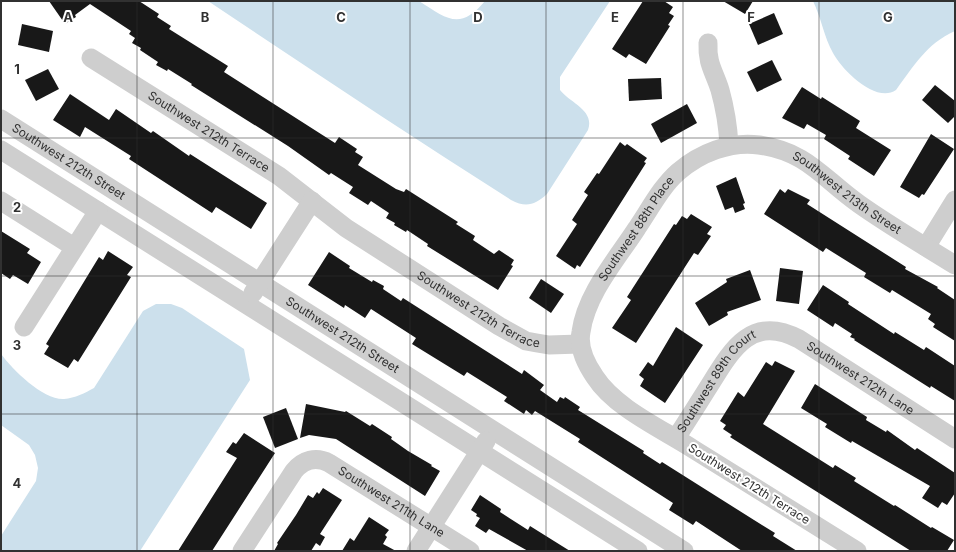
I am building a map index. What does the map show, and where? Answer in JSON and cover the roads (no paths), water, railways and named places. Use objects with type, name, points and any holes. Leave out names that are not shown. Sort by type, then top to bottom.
[{"type":"street","points":[[708,43],[707,56],[720,90],[729,145]]},
{"type":"street","name":"Southwest 212th Terrace","points":[[91,58],[279,176],[346,228],[513,335],[526,341],[549,345],[580,344],[592,372],[609,394],[676,438],[857,551]]},
{"type":"street","name":"Southwest 212th Street","points":[[1,120],[684,551]]},
{"type":"street","name":"Southwest 213th Street","points":[[729,145],[757,145],[796,155],[815,167],[858,203],[955,265]]},
{"type":"street","name":"Southwest 88th Place","points":[[580,344],[583,322],[595,293],[665,186],[690,162],[729,145]]},
{"type":"street","points":[[1,150],[638,551]]},
{"type":"street","points":[[926,247],[955,200]]},
{"type":"street","points":[[1,201],[74,247]]},
{"type":"street","points":[[246,304],[312,201]]},
{"type":"street","points":[[24,327],[98,211]]},
{"type":"street","name":"Southwest 89th Court","points":[[676,438],[730,354],[746,337],[762,331]]},
{"type":"street","name":"Southwest 212th Lane","points":[[762,331],[782,332],[799,340],[955,439]]},
{"type":"street","points":[[416,551],[493,430]]},
{"type":"street","name":"Southwest 211th Lane","points":[[242,551],[294,471],[301,464],[310,460],[322,460],[329,463],[470,551]]},
{"type":"water","points":[[208,1],[419,1],[446,17],[461,19],[476,10],[485,1],[610,1],[560,77],[560,90],[564,95],[580,107],[588,117],[588,130],[547,194],[538,201],[526,205],[511,200]]},
{"type":"water","points":[[813,1],[955,1],[955,31],[936,42],[921,56],[896,90],[888,93],[879,93],[860,83],[837,60],[827,40]]},
{"type":"water","points":[[156,304],[171,304],[182,308],[244,349],[250,380],[140,551],[1,551],[1,536],[36,481],[38,468],[35,455],[29,445],[1,425],[1,354],[21,376],[47,395],[64,399],[76,396],[94,388],[143,311]]}]
